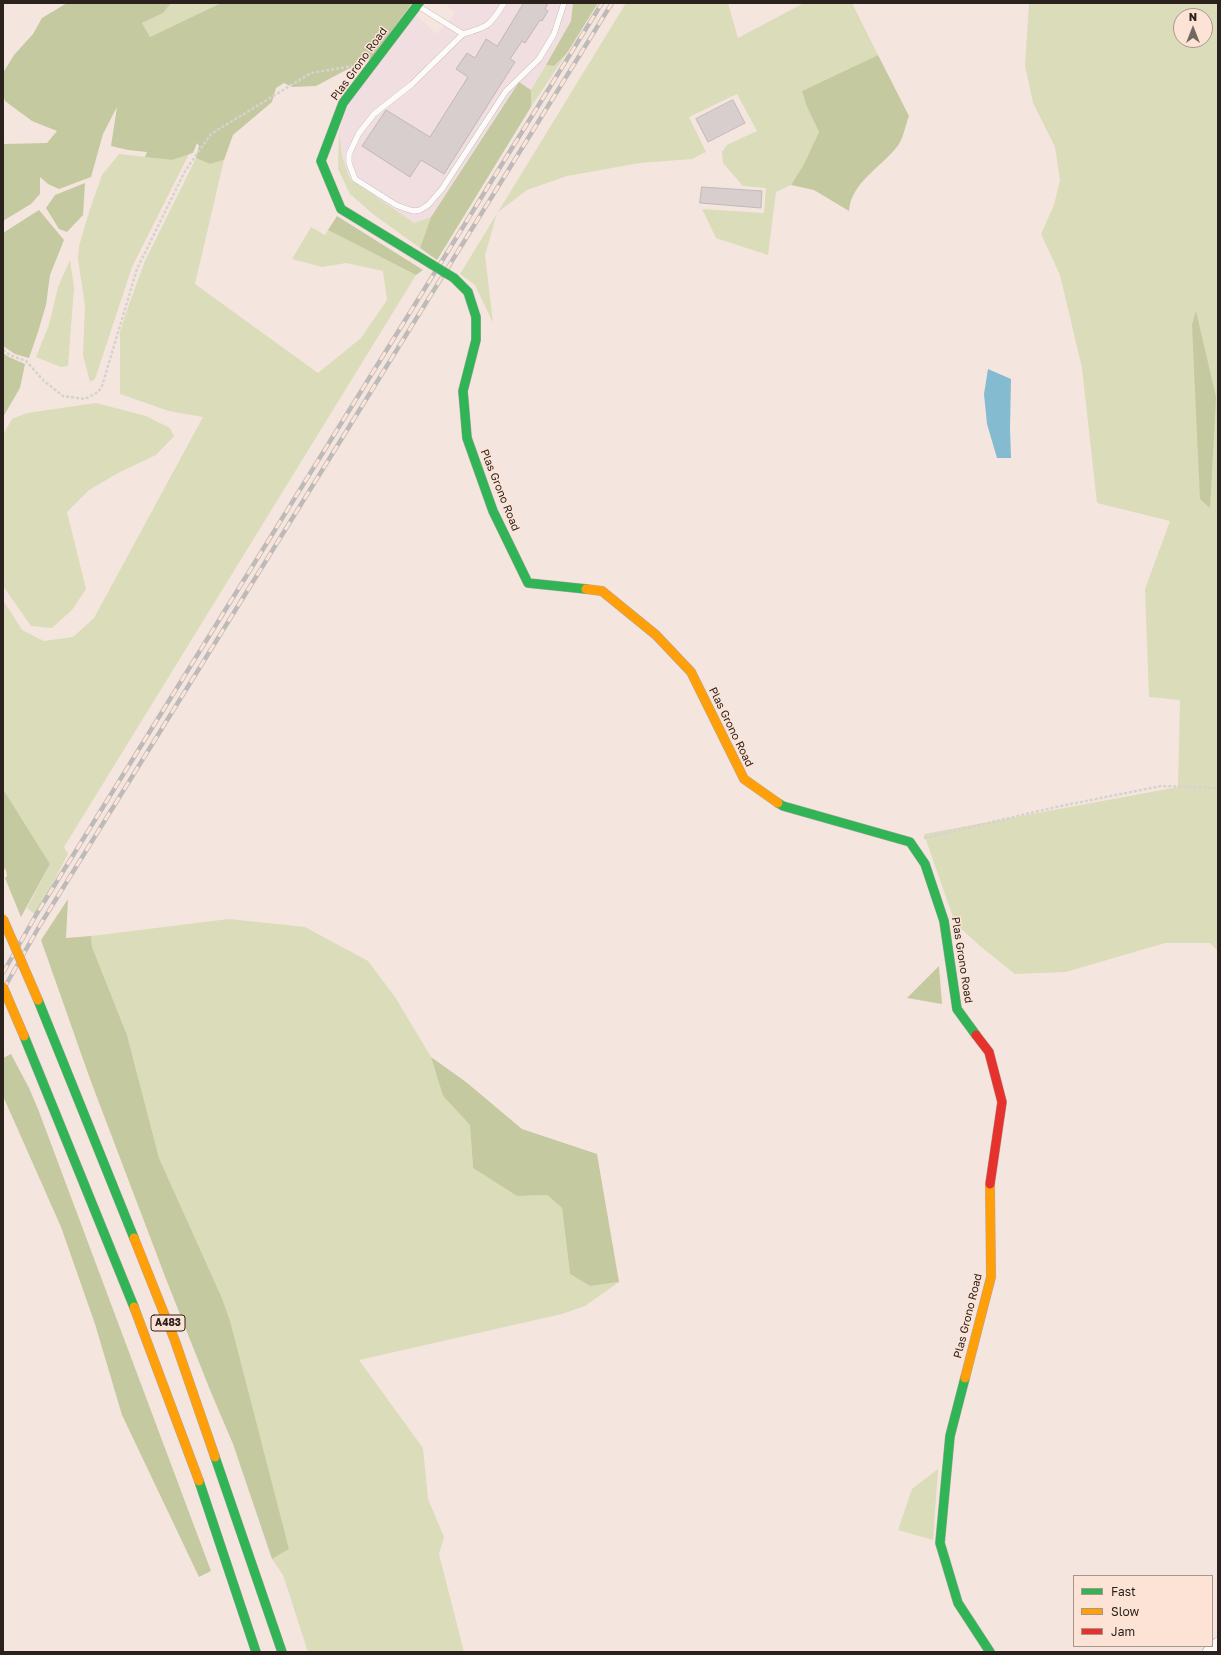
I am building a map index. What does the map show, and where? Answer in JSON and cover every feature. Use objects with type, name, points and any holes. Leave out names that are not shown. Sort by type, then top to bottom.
[{"type":"main road","name":"Plas Grono Road","points":[[418,5],[343,103],[321,161],[341,209],[454,278],[468,292],[476,317],[476,340],[463,392],[467,438],[493,511],[528,583],[602,591],[656,635],[691,672],[744,778],[783,806],[910,842],[925,864],[944,921],[957,1009],[989,1052],[1002,1102],[990,1188],[991,1277],[950,1436],[940,1543],[958,1603],[990,1652]]},
{"type":"main road","name":"A483","points":[[3,919],[38,1000],[175,1341],[282,1652]]},
{"type":"main road","name":"A483","points":[[3,987],[121,1272],[188,1452],[256,1652]]},
{"type":"street","points":[[1208,1652],[1218,1643]]},
{"type":"lane","points":[[504,3],[495,18],[484,28],[463,34],[412,84],[374,114],[359,133],[349,154],[348,163],[355,179],[396,205],[404,208],[413,211],[420,210],[428,204],[442,190],[506,91],[539,59],[554,34],[564,3]]},
{"type":"lane","points":[[418,5],[463,34]]},
{"type":"path","points":[[3,350],[10,355],[26,361],[44,381],[63,396],[85,399],[98,392],[102,386],[137,269],[185,171],[211,134],[311,73],[353,66]]},
{"type":"path","points":[[910,842],[1056,807],[1161,786],[1218,788]]},
{"type":"shaded area","points":[[445,3],[573,3],[571,21],[531,90],[519,83],[431,217],[414,223],[406,219],[350,179],[342,156],[339,131],[349,103],[416,15],[437,34],[455,13]]},
{"type":"green space","points":[[67,3],[171,3],[163,13],[142,23],[150,37],[221,3],[412,3],[372,58],[316,86],[292,87],[284,83],[276,88],[272,102],[233,135],[224,160],[210,164],[196,158],[199,146],[197,143],[193,153],[172,160],[145,157],[147,152],[111,146],[117,107],[103,134],[91,177],[59,189],[48,184],[40,177],[40,194],[31,204],[3,221],[3,144],[47,143],[57,131],[32,121],[5,101],[3,94],[3,73],[14,55],[33,34],[42,18]]},
{"type":"green space","points":[[171,3],[221,3],[150,37],[142,23],[163,13]]},
{"type":"green space","points":[[573,3],[598,3],[567,53],[554,66],[546,65],[571,21]]},
{"type":"green space","points":[[626,3],[728,3],[738,38],[804,3],[852,3],[878,55],[802,91],[807,107],[819,132],[804,164],[791,185],[776,192],[768,255],[716,238],[702,209],[764,213],[766,188],[743,186],[723,163],[722,152],[727,145],[757,131],[737,94],[689,117],[706,152],[692,159],[640,163],[567,176],[527,190],[498,212]]},
{"type":"green space","points":[[1029,3],[1218,3],[1218,951],[1210,943],[1165,943],[1066,972],[1015,974],[980,946],[955,923],[924,834],[1178,787],[1180,700],[1149,697],[1145,589],[1170,521],[1097,503],[1082,368],[1060,275],[1041,234],[1054,205],[1060,180],[1055,147],[1033,103],[1025,65]]},
{"type":"green space","points":[[567,53],[531,107],[531,90],[546,65],[554,66]]},
{"type":"green space","points":[[878,55],[909,116],[898,145],[867,176],[855,192],[849,211],[814,190],[791,185],[804,164],[819,132],[807,107],[802,91]]},
{"type":"green space","points":[[519,82],[531,90],[531,107],[437,260],[420,248],[431,217]]},
{"type":"green space","points":[[339,131],[342,156],[350,179],[414,223],[431,217],[420,248],[373,214],[350,194],[338,169]]},
{"type":"green space","points":[[119,154],[172,160],[189,154],[132,267],[95,379],[90,382],[83,355],[85,306],[78,259],[79,246],[102,175]]},
{"type":"green space","points":[[196,158],[210,164],[224,160],[195,284],[318,373],[361,338],[387,300],[383,271],[346,263],[322,267],[292,259],[311,227],[325,235],[328,230],[416,275],[64,847],[68,854],[36,915],[27,908],[50,864],[3,789],[3,600],[22,630],[44,641],[73,637],[94,618],[203,417],[169,411],[120,394],[120,332],[128,307],[145,261]]},
{"type":"green space","points":[[85,183],[83,215],[67,232],[59,229],[46,208],[55,195]]},
{"type":"green space","points":[[39,210],[64,240],[50,275],[46,305],[29,358],[15,354],[3,346],[3,233]]},
{"type":"green space","points":[[497,214],[485,255],[493,323],[475,285],[460,274]]},
{"type":"green space","points":[[337,216],[423,270],[416,275],[328,230]]},
{"type":"green space","points":[[70,260],[74,288],[68,366],[61,367],[36,357],[49,325],[58,287]]},
{"type":"green space","points":[[1196,311],[1216,397],[1210,508],[1200,499],[1192,325]]},
{"type":"green space","points":[[3,353],[25,364],[20,388],[3,417]]},
{"type":"green space","points":[[96,403],[146,416],[170,428],[174,436],[156,455],[118,473],[89,490],[67,512],[86,589],[72,610],[52,628],[31,626],[3,586],[3,435],[12,419],[27,413]]},
{"type":"green space","points":[[3,789],[50,864],[21,917],[5,878],[7,876],[6,870],[3,867]]},
{"type":"green space","points":[[68,899],[66,938],[91,936],[92,947],[127,1035],[159,1158],[221,1296],[230,1321],[289,1549],[272,1559],[233,1444],[166,1279],[90,1079],[41,940]]},
{"type":"green space","points":[[229,919],[305,927],[368,961],[395,997],[431,1057],[443,1096],[470,1125],[473,1168],[517,1196],[547,1195],[562,1208],[570,1274],[590,1286],[619,1282],[585,1306],[562,1314],[359,1360],[423,1448],[428,1499],[444,1537],[439,1554],[464,1652],[308,1652],[283,1575],[272,1559],[289,1549],[221,1296],[159,1158],[127,1035],[92,947],[91,936]]},
{"type":"green space","points":[[939,966],[942,1004],[907,998]]},
{"type":"green space","points":[[11,1054],[38,1109],[211,1571],[199,1577],[122,1415],[95,1324],[61,1227],[3,1096],[3,1058]]},
{"type":"green space","points":[[431,1057],[466,1082],[522,1129],[597,1154],[619,1282],[590,1286],[570,1274],[562,1208],[547,1195],[517,1196],[473,1168],[470,1125],[443,1096]]},
{"type":"green space","points":[[938,1469],[933,1540],[898,1530],[912,1489]]},
{"type":"water","points":[[988,369],[1011,379],[1011,458],[997,458],[987,424],[984,394]]},
{"type":"building","points":[[524,3],[548,3],[545,9],[548,11],[542,21],[540,20],[525,43],[522,41],[510,59],[515,62],[444,174],[421,160],[410,177],[362,146],[386,110],[430,137],[468,77],[456,69],[467,53],[475,58],[486,39],[497,46]]},
{"type":"building","points":[[733,100],[745,123],[708,142],[696,119]]},
{"type":"building","points":[[702,187],[762,191],[761,208],[700,203]]},
{"type":"railway","points":[[3,973],[36,915],[602,3]]},
{"type":"railway","points":[[3,990],[40,925],[612,3]]},
{"type":"traffic: fast","points":[[419,3],[343,103],[321,161],[341,209],[431,264]]},
{"type":"traffic: fast","points":[[431,264],[454,278]]},
{"type":"traffic: fast","points":[[454,278],[468,292],[476,317],[476,340],[463,391],[467,438],[493,511],[528,583],[586,589]]},
{"type":"traffic: fast","points":[[778,803],[783,806],[910,842],[925,864],[944,921],[957,1009],[976,1035]]},
{"type":"traffic: fast","points":[[38,1000],[134,1238]]},
{"type":"traffic: fast","points":[[24,1036],[134,1307]]},
{"type":"traffic: fast","points":[[965,1378],[950,1436],[940,1543],[958,1603],[990,1652]]},
{"type":"traffic: fast","points":[[215,1457],[282,1652]]},
{"type":"traffic: fast","points":[[199,1481],[256,1652]]},
{"type":"traffic: slow","points":[[586,589],[602,591],[656,635],[691,672],[744,779],[778,803]]},
{"type":"traffic: slow","points":[[3,919],[38,1000]]},
{"type":"traffic: slow","points":[[3,987],[24,1036]]},
{"type":"traffic: slow","points":[[965,1378],[991,1277],[990,1184]]},
{"type":"traffic: slow","points":[[134,1238],[175,1341],[215,1457]]},
{"type":"traffic: slow","points":[[134,1307],[199,1481]]},
{"type":"traffic: jam","points":[[976,1035],[989,1052],[1002,1102],[990,1184]]}]
